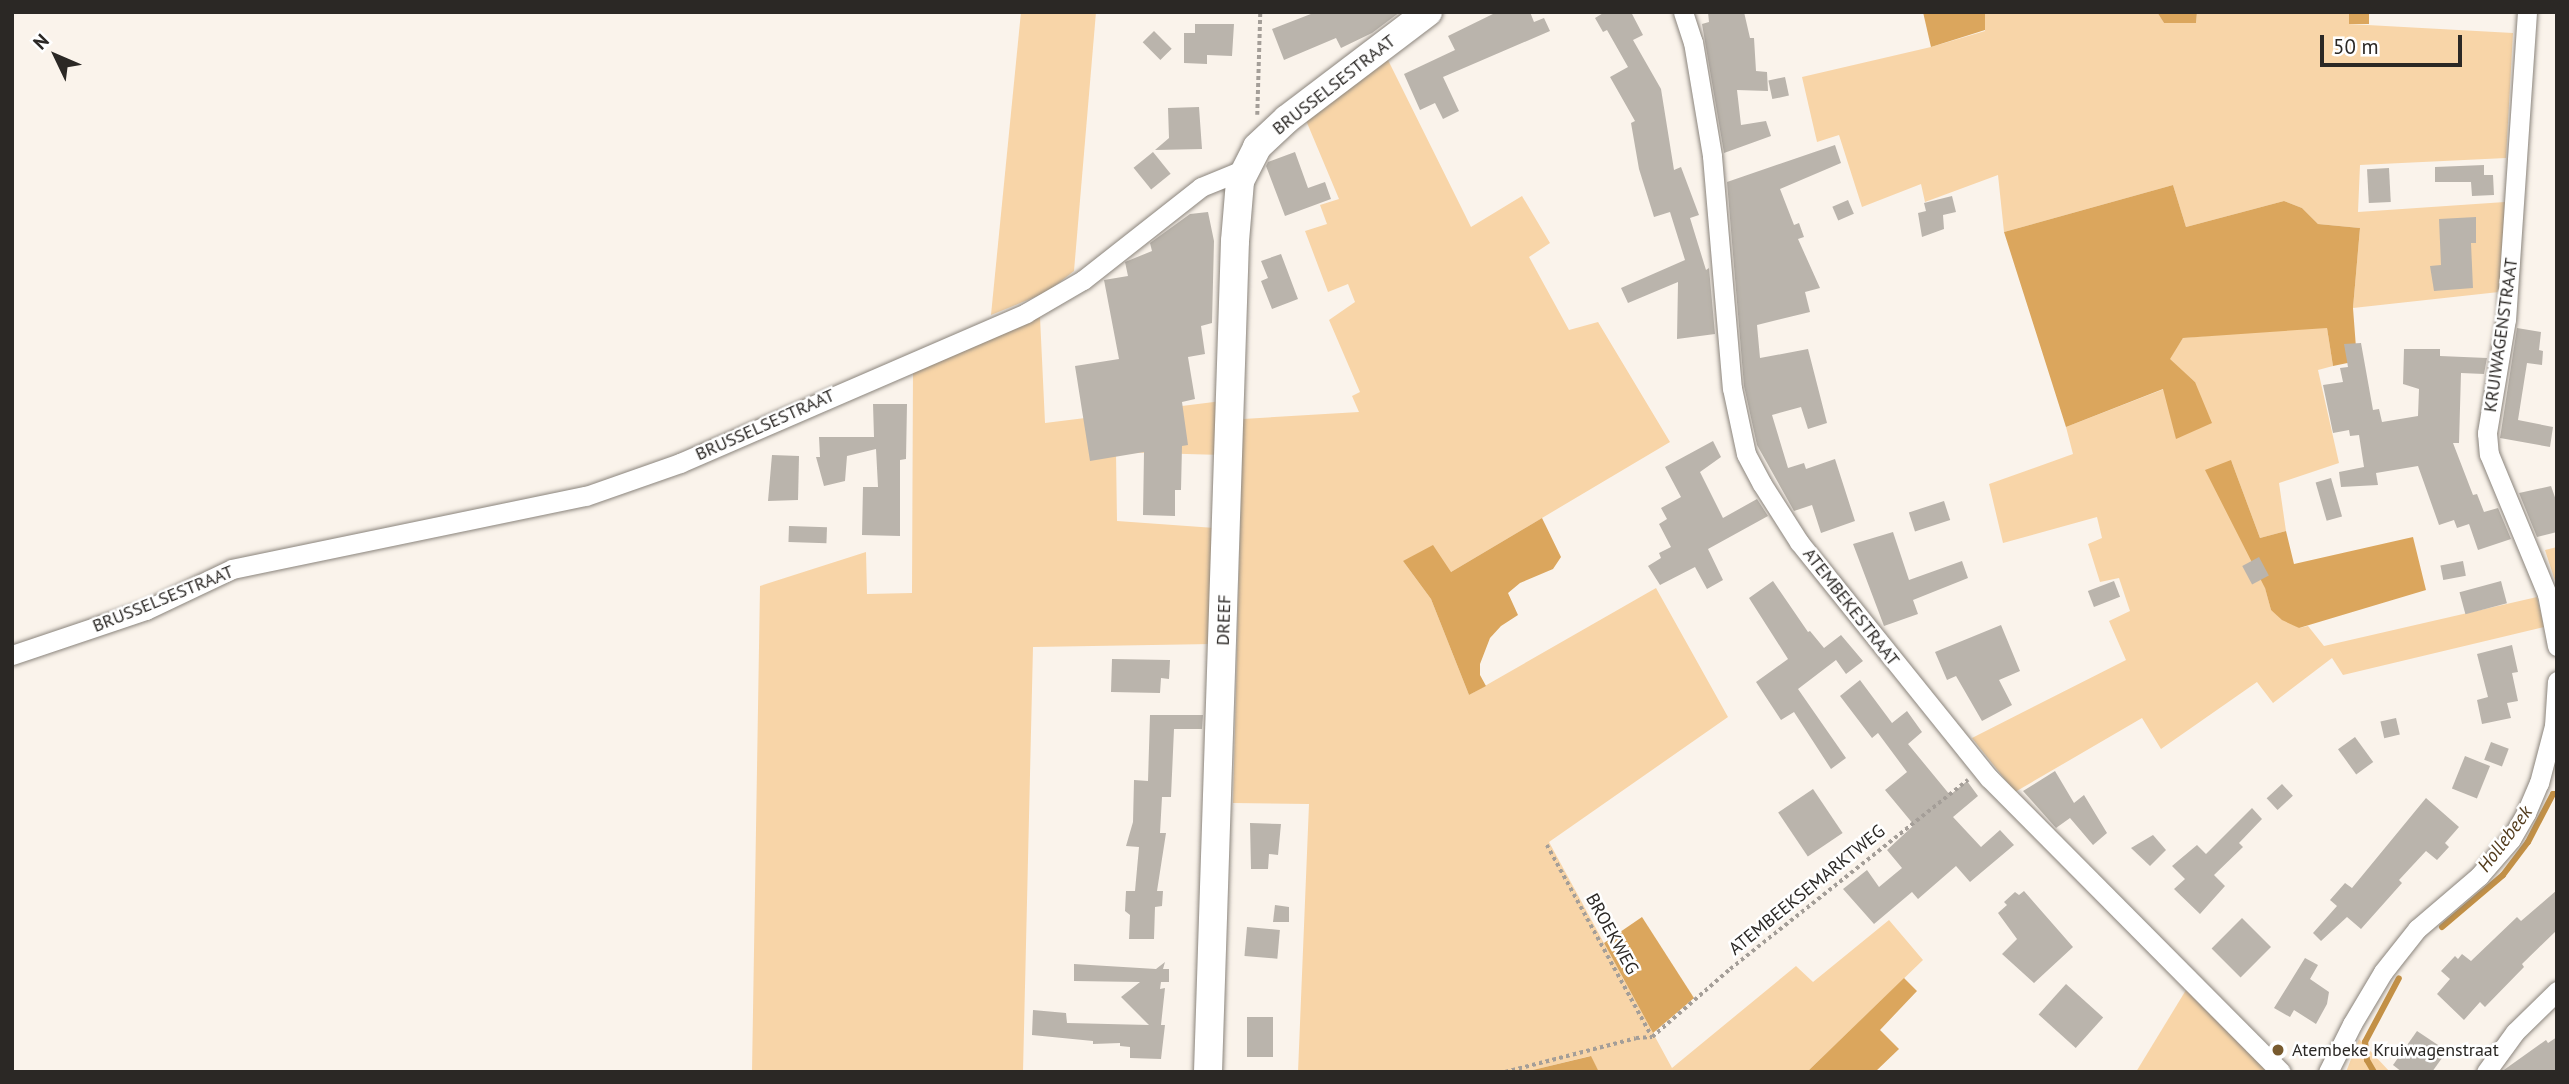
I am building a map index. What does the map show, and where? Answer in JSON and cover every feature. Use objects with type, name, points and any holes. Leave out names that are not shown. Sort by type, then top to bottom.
[{"type":"street","name":"BRUSSELSESTRAAT","points":[[12,655],[146,610],[232,569],[586,496],[680,463],[1026,313],[1083,280],[1201,187],[1251,158],[1287,119],[1428,12]]},
{"type":"street","name":"ATEMBEKESTRAAT","points":[[1683,12],[1693,42],[1712,156],[1732,388],[1746,454],[1799,542],[1981,769],[2086,879],[2281,1072]]},
{"type":"street","name":"KRUIWAGENSTRAAT","points":[[2527,12],[2506,319],[2487,433],[2489,454],[2547,594],[2556,626],[2557,646]]},
{"type":"street","name":"DREEF","points":[[1208,1072],[1237,194],[1251,158]]},
{"type":"street","points":[[2329,1072],[2383,972],[2417,929],[2479,876],[2511,839],[2539,783],[2554,726],[2557,681]]},
{"type":"street","points":[[2486,1072],[2515,1032],[2557,991]]},
{"type":"path","points":[[1251,158],[1259,12]]},
{"type":"path","name":"ATEMBEEKSEMARKTWEG","points":[[1652,1037],[1730,970],[1981,769]]},
{"type":"path","name":"BROEKWEG","points":[[1547,845],[1652,1037]]},
{"type":"path","points":[[1505,1072],[1636,1038],[1652,1037]]},
{"type":"shaded area","points":[[1021,12],[1096,12],[1074,271],[1047,292],[991,315]]},
{"type":"shaded area","points":[[1923,12],[1985,12],[1985,30],[1931,47]]},
{"type":"shaded area","points":[[1985,12],[2157,12],[2164,23],[2196,23],[2197,12],[2349,12],[2349,24],[2513,33],[2506,158],[2360,165],[2358,212],[2505,202],[2499,292],[2353,308],[2360,228],[2318,224],[2302,208],[2284,201],[2186,227],[2173,185],[2004,232],[1998,175],[1925,202],[1921,184],[1862,207],[1839,135],[1817,142],[1802,77],[1931,47],[1985,31]]},
{"type":"shaded area","points":[[2157,12],[2197,12],[2196,23],[2164,23]]},
{"type":"shaded area","points":[[2349,12],[2369,12],[2369,24],[2349,24]]},
{"type":"shaded area","points":[[1387,58],[1471,227],[1522,196],[1550,243],[1529,257],[1569,330],[1598,322],[1670,442],[1451,572],[1403,561],[1431,599],[1469,695],[1656,588],[1728,717],[1549,842],[1672,1068],[1796,966],[1813,982],[1889,920],[1923,960],[1807,1072],[1599,1072],[1590,1056],[1525,1072],[1298,1072],[1309,804],[1233,803],[1243,419],[1359,412],[1352,396],[1360,392],[1329,320],[1355,302],[1348,284],[1328,292],[1305,231],[1327,224],[1320,205],[1339,199],[1305,118]]},
{"type":"shaded area","points":[[2173,185],[2186,227],[2284,201],[2302,208],[2318,224],[2360,228],[2353,308],[2357,361],[2333,366],[2327,328],[2183,338],[2170,359],[2195,382],[2212,423],[2176,439],[2163,389],[2066,427],[2004,232]]},
{"type":"shaded area","points":[[1040,317],[1045,423],[1222,401],[1222,455],[1116,452],[1117,521],[1215,528],[1212,644],[1033,647],[1023,1072],[752,1072],[760,586],[866,552],[867,594],[912,593],[913,369]]},
{"type":"shaded area","points":[[2296,328],[2327,328],[2333,366],[2318,370],[2339,463],[2279,483],[2286,531],[2260,538],[2231,460],[2271,610],[2299,628],[2308,626],[2324,646],[2537,597],[2544,627],[2343,675],[2332,658],[2273,703],[2257,682],[2161,749],[2142,718],[2015,792],[1972,738],[2126,660],[2109,621],[2130,611],[2119,578],[2100,582],[2088,544],[2102,538],[2097,517],[2003,543],[1989,484],[2073,454],[2066,427],[2164,389],[2195,382],[2169,359],[2183,338]]},
{"type":"shaded area","points":[[2231,460],[2260,538],[2286,531],[2294,564],[2413,537],[2426,590],[2299,628],[2282,620],[2271,610],[2265,588],[2205,470]]},
{"type":"shaded area","points":[[1542,518],[1561,557],[1553,569],[1520,583],[1508,593],[1518,615],[1501,626],[1490,638],[1480,664],[1480,675],[1486,686],[1469,695],[1431,599],[1403,561],[1433,545],[1451,572]]},
{"type":"shaded area","points":[[2557,547],[2557,587],[2545,550]]},
{"type":"shaded area","points":[[1642,917],[1694,998],[1653,1033],[1604,943]]},
{"type":"shaded area","points":[[1904,978],[1917,991],[1880,1030],[1899,1049],[1875,1072],[1807,1072]]},
{"type":"shaded area","points":[[2186,990],[2268,1072],[2136,1072]]},
{"type":"shaded area","points":[[2359,1039],[2390,1072],[2346,1072]]},
{"type":"shaded area","points":[[1591,1056],[1599,1072],[1525,1072],[1537,1069]]},
{"type":"building","points":[[1316,12],[1400,12],[1372,33],[1341,48],[1336,38],[1284,60],[1272,29]]},
{"type":"building","points":[[1497,12],[1530,12],[1534,22],[1544,18],[1550,31],[1443,77],[1459,111],[1443,119],[1435,103],[1420,110],[1404,74],[1455,50],[1448,36]]},
{"type":"building","points":[[1605,12],[1631,12],[1643,35],[1633,40],[1661,89],[1674,170],[1681,167],[1699,215],[1690,218],[1706,270],[1709,268],[1715,334],[1677,339],[1678,282],[1628,303],[1621,288],[1685,260],[1670,212],[1654,217],[1639,169],[1631,123],[1635,121],[1610,77],[1628,67],[1607,30],[1603,32],[1595,18]]},
{"type":"building","points":[[1708,12],[1744,12],[1750,38],[1754,38],[1756,71],[1767,72],[1768,91],[1737,90],[1741,125],[1766,121],[1771,136],[1724,153],[1702,24],[1709,22]]},
{"type":"building","points":[[1195,24],[1234,24],[1232,56],[1207,55],[1207,64],[1184,63],[1184,33],[1195,33]]},
{"type":"building","points":[[1154,31],[1172,49],[1160,60],[1143,42]]},
{"type":"building","points":[[1785,77],[1789,96],[1772,99],[1768,81]]},
{"type":"building","points":[[1199,107],[1202,149],[1155,150],[1169,138],[1168,108]]},
{"type":"building","points":[[1835,145],[1841,163],[1780,189],[1794,225],[1799,223],[1804,237],[1798,239],[1820,288],[1805,292],[1810,312],[1757,325],[1760,358],[1808,349],[1827,423],[1808,429],[1801,407],[1772,415],[1788,468],[1804,463],[1806,469],[1835,459],[1855,521],[1821,533],[1812,505],[1794,511],[1757,445],[1744,386],[1727,182]]},
{"type":"building","points":[[1153,152],[1171,174],[1151,189],[1134,168]]},
{"type":"building","points":[[1295,152],[1308,188],[1325,182],[1331,199],[1285,216],[1266,166],[1268,162]]},
{"type":"building","points":[[2484,165],[2484,175],[2493,175],[2494,195],[2472,196],[2471,182],[2435,182],[2435,167]]},
{"type":"building","points":[[2389,168],[2391,202],[2369,203],[2367,169]]},
{"type":"building","points":[[1952,196],[1956,212],[1943,215],[1944,229],[1922,237],[1918,213],[1926,211],[1924,203]]},
{"type":"building","points":[[1848,200],[1854,214],[1838,220],[1832,207]]},
{"type":"building","points":[[1208,212],[1214,241],[1212,323],[1201,326],[1205,354],[1188,357],[1195,399],[1182,402],[1188,445],[1182,446],[1181,490],[1175,490],[1175,516],[1143,515],[1144,452],[1090,461],[1075,366],[1119,359],[1104,280],[1128,276],[1125,262],[1152,251],[1150,243],[1190,214]]},
{"type":"building","points":[[2476,217],[2476,243],[2471,243],[2473,288],[2434,291],[2430,266],[2441,265],[2439,219]]},
{"type":"building","points":[[1281,254],[1298,299],[1272,309],[1261,281],[1268,278],[1261,261]]},
{"type":"building","points":[[2517,328],[2541,332],[2539,350],[2543,351],[2542,365],[2527,363],[2518,420],[2553,427],[2550,447],[2500,438]]},
{"type":"building","points":[[2361,343],[2373,410],[2379,409],[2382,422],[2418,416],[2419,389],[2403,384],[2404,349],[2440,349],[2440,356],[2487,358],[2484,374],[2461,373],[2459,443],[2453,443],[2473,495],[2477,494],[2484,512],[2498,508],[2511,539],[2478,550],[2469,524],[2457,528],[2454,520],[2439,525],[2418,466],[2376,473],[2378,485],[2341,487],[2339,472],[2364,467],[2359,435],[2350,436],[2349,430],[2333,433],[2323,385],[2343,382],[2340,368],[2348,367],[2344,344]]},
{"type":"building","points":[[873,404],[907,404],[906,459],[900,460],[900,536],[862,535],[863,487],[878,487],[876,449],[847,456],[845,481],[824,486],[816,457],[820,457],[819,437],[874,437]]},
{"type":"building","points":[[1713,441],[1721,457],[1700,472],[1723,518],[1757,499],[1768,516],[1708,549],[1723,580],[1707,589],[1695,567],[1660,585],[1648,566],[1661,558],[1659,553],[1671,547],[1659,524],[1667,519],[1661,508],[1681,497],[1665,467]]},
{"type":"building","points":[[772,455],[799,456],[798,500],[768,501]]},
{"type":"building","points":[[2331,478],[2342,516],[2327,521],[2316,482]]},
{"type":"building","points":[[2551,486],[2557,503],[2557,532],[2537,537],[2519,493]]},
{"type":"building","points":[[1944,501],[1950,520],[1915,531],[1909,512]]},
{"type":"building","points":[[789,526],[827,527],[826,543],[788,542]]},
{"type":"building","points":[[1893,532],[1909,580],[1962,561],[1968,578],[1913,600],[1918,614],[1884,626],[1853,544]]},
{"type":"building","points":[[2259,557],[2269,576],[2252,584],[2242,566]]},
{"type":"building","points":[[2463,561],[2466,576],[2443,580],[2440,565]]},
{"type":"building","points":[[1773,581],[1808,632],[1810,631],[1824,648],[1841,635],[1863,661],[1846,674],[1836,660],[1798,689],[1846,758],[1831,769],[1794,712],[1781,720],[1756,682],[1788,659],[1749,598]]},
{"type":"building","points":[[2114,581],[2120,597],[2094,607],[2088,591]]},
{"type":"building","points":[[2501,581],[2507,603],[2465,614],[2459,592]]},
{"type":"building","points":[[2001,625],[2020,671],[1999,680],[2012,705],[1982,721],[1956,676],[1947,680],[1935,652]]},
{"type":"building","points":[[2512,645],[2518,672],[2512,673],[2518,701],[2507,703],[2511,718],[2482,724],[2477,700],[2488,697],[2477,654]]},
{"type":"building","points":[[1112,659],[1170,660],[1169,679],[1161,678],[1160,693],[1111,692]]},
{"type":"building","points":[[1860,680],[1892,723],[1907,711],[1922,732],[1908,744],[1950,795],[1967,781],[1978,796],[1953,817],[1981,847],[2000,830],[2014,845],[1970,882],[1956,866],[1918,899],[1912,892],[1874,924],[1843,889],[1867,870],[1879,887],[1902,868],[1887,850],[1914,825],[1885,790],[1907,772],[1878,733],[1872,738],[1840,696]]},
{"type":"building","points":[[1150,715],[1203,715],[1202,729],[1174,729],[1171,797],[1162,797],[1160,833],[1166,833],[1157,891],[1163,891],[1162,906],[1155,907],[1154,939],[1129,939],[1130,915],[1125,911],[1126,891],[1135,891],[1139,847],[1126,846],[1133,822],[1134,780],[1148,781]]},
{"type":"building","points":[[2396,718],[2400,735],[2384,738],[2380,722]]},
{"type":"building","points":[[2355,737],[2373,762],[2356,774],[2338,749]]},
{"type":"building","points":[[2491,742],[2509,749],[2502,767],[2484,760]]},
{"type":"building","points":[[2465,756],[2490,766],[2477,799],[2452,788]]},
{"type":"building","points":[[2055,771],[2074,803],[2084,795],[2107,833],[2093,845],[2070,818],[2056,828],[2023,791]]},
{"type":"building","points":[[2282,784],[2293,796],[2278,810],[2267,798]]},
{"type":"building","points":[[1813,789],[1843,833],[1808,856],[1778,812]]},
{"type":"building","points":[[2426,798],[2459,827],[2445,843],[2449,847],[2437,860],[2426,851],[2399,880],[2402,883],[2361,929],[2347,917],[2321,941],[2313,933],[2337,906],[2330,900],[2345,883],[2352,888]]},
{"type":"building","points":[[2252,808],[2262,819],[2239,843],[2243,847],[2214,875],[2225,886],[2200,914],[2174,889],[2185,879],[2172,866],[2197,845],[2206,854]]},
{"type":"building","points":[[1250,823],[1281,824],[1278,855],[1269,854],[1268,869],[1251,869]]},
{"type":"building","points":[[2153,835],[2166,850],[2150,866],[2131,848]]},
{"type":"building","points":[[2557,890],[2557,930],[2522,964],[2524,967],[2485,1007],[2480,1002],[2464,1020],[2437,994],[2450,979],[2441,971],[2455,956],[2458,959],[2462,954],[2471,961],[2517,917],[2521,921]]},
{"type":"building","points":[[2024,891],[2073,947],[2034,983],[2002,954],[2017,939],[1998,913],[2007,905],[2004,902],[2015,892],[2019,895]]},
{"type":"building","points":[[1275,905],[1289,907],[1289,922],[1273,922]]},
{"type":"building","points":[[2242,918],[2271,947],[2241,977],[2212,948]]},
{"type":"building","points":[[1247,927],[1280,930],[1277,959],[1244,956]]},
{"type":"building","points":[[2305,958],[2318,965],[2310,979],[2329,992],[2327,1004],[2316,1024],[2294,1010],[2290,1017],[2274,1008]]},
{"type":"building","points":[[1165,962],[1163,969],[1169,969],[1169,982],[1161,982],[1160,989],[1165,988],[1161,1059],[1130,1058],[1130,1047],[1120,1046],[1120,1043],[1093,1044],[1093,1041],[1032,1035],[1033,1010],[1066,1013],[1067,1023],[1149,1025],[1121,997],[1140,982],[1074,981],[1074,964],[1156,969]]},
{"type":"building","points":[[2066,984],[2103,1017],[2076,1048],[2039,1014]]},
{"type":"building","points":[[1247,1017],[1273,1017],[1273,1057],[1247,1057]]},
{"type":"building","points":[[2417,1031],[2447,1051],[2432,1072],[2402,1072],[2393,1065]]},
{"type":"building","points":[[2557,1037],[2557,1072],[2501,1072],[2546,1040],[2548,1043]]},
{"type":"waterway","name":"Hollebeek","points":[[2442,927],[2503,875],[2528,842],[2553,794],[2557,794]]},
{"type":"waterway","name":"Hollebeek","points":[[2374,1072],[2367,1060],[2365,1042],[2399,978]]},
{"type":"place","name":"Atembeke Kruiwagenstraat","points":[[2278,1050]]}]
